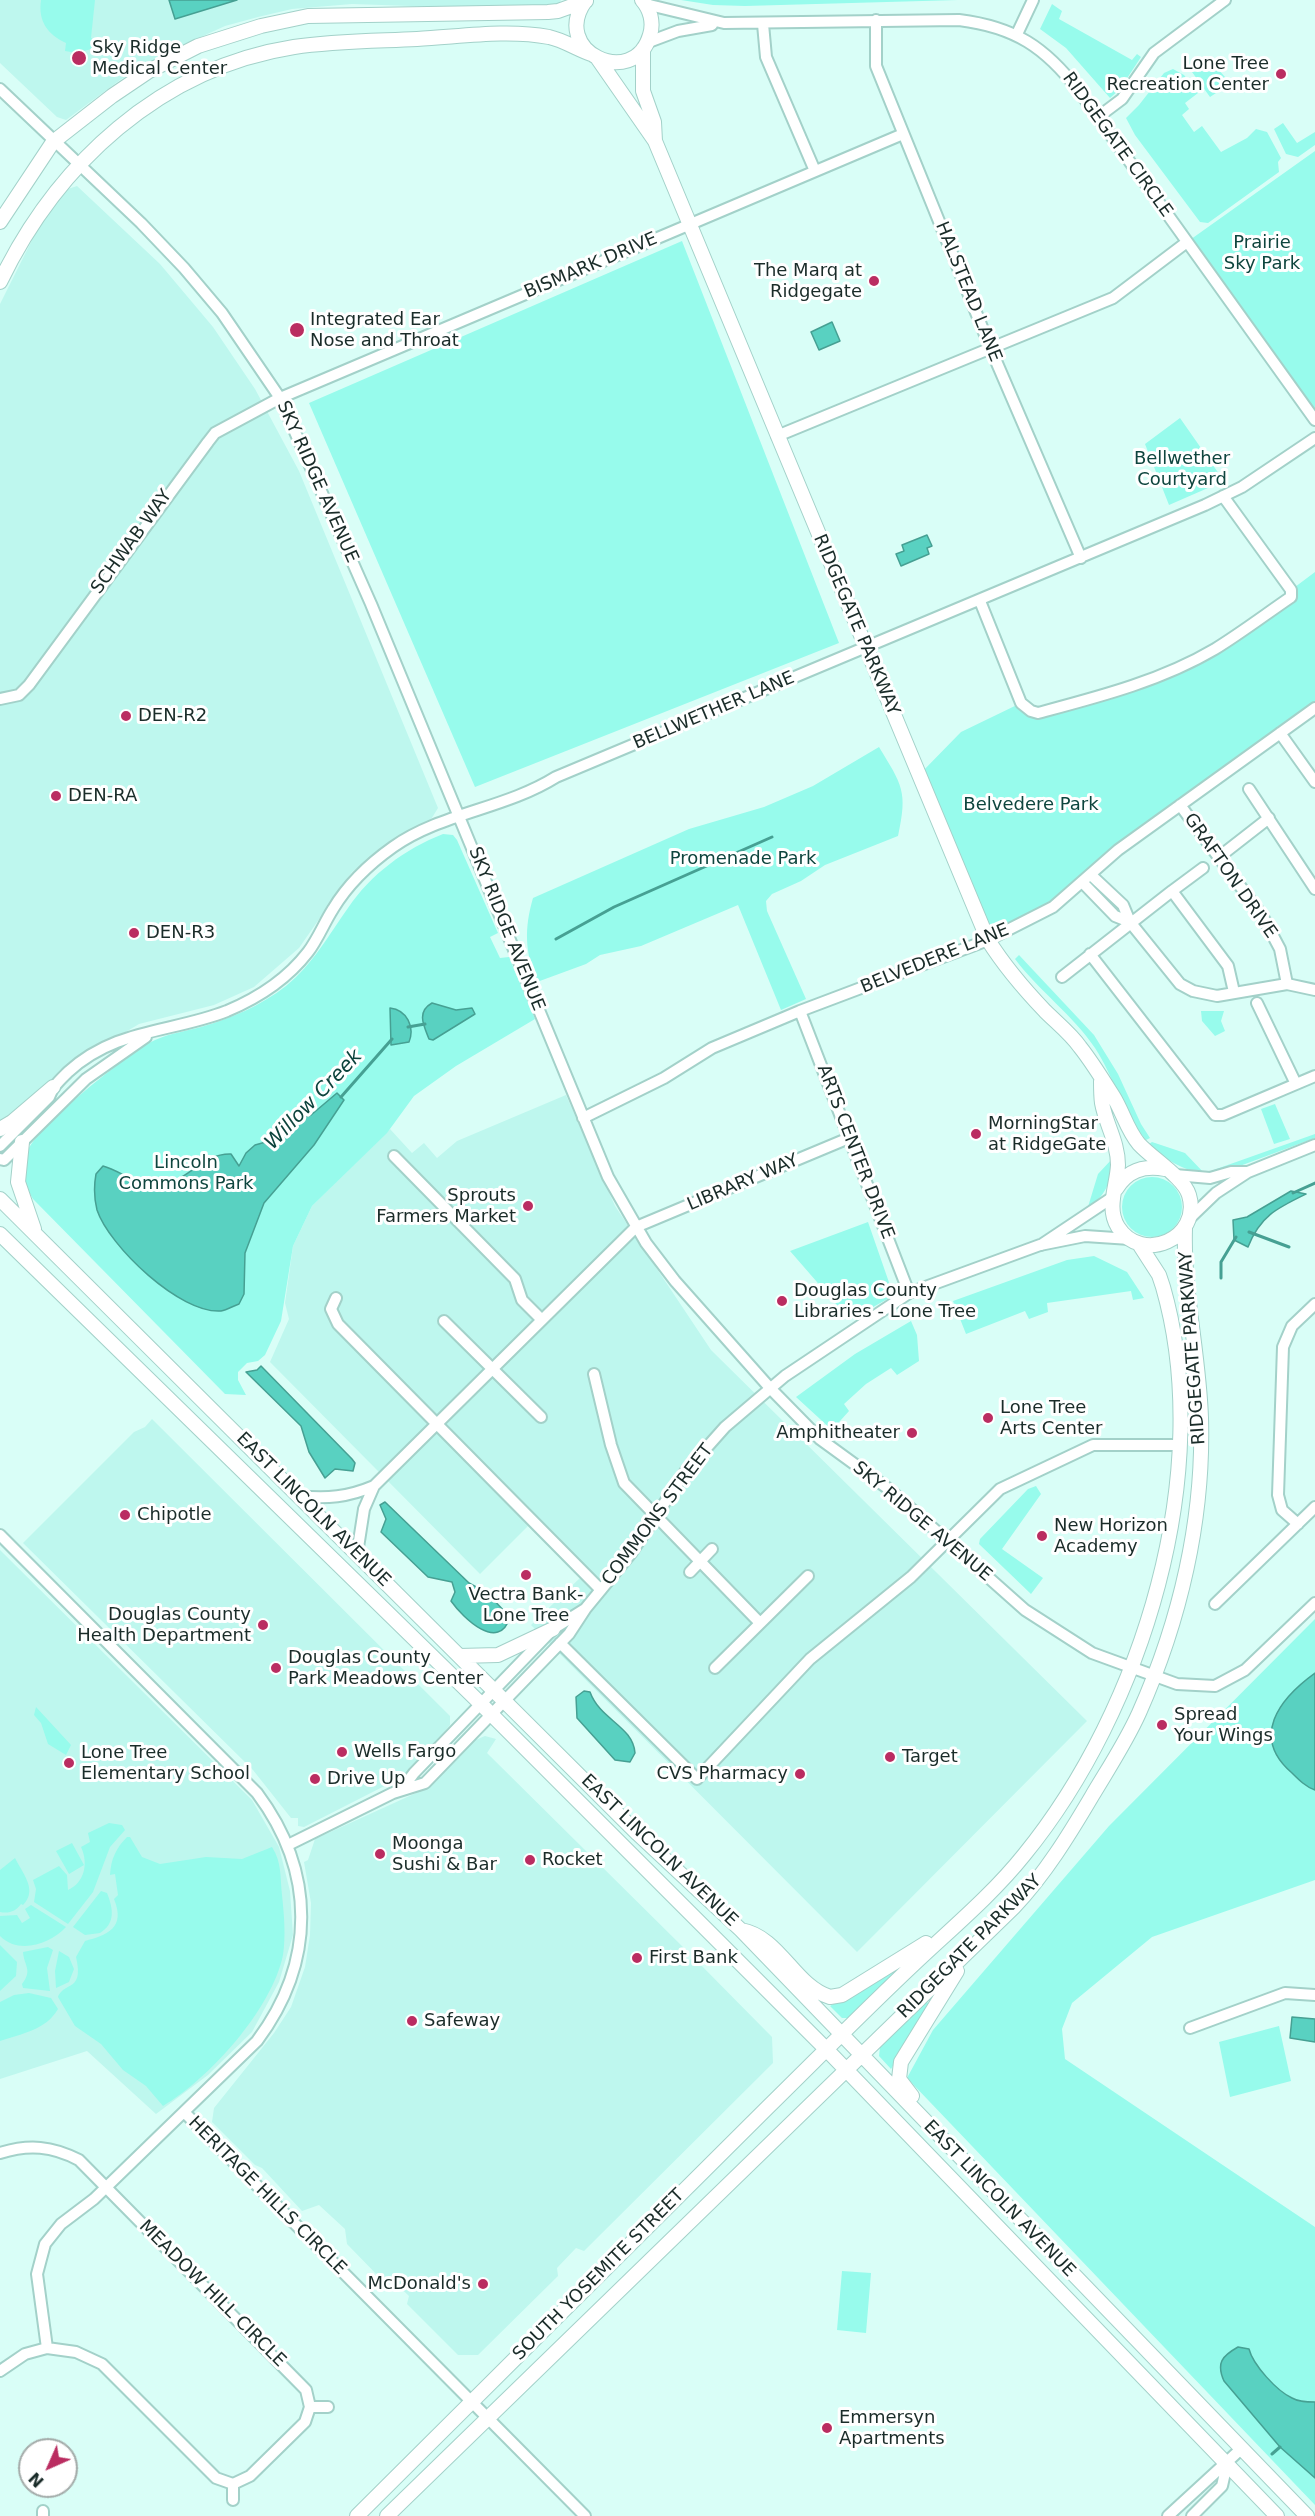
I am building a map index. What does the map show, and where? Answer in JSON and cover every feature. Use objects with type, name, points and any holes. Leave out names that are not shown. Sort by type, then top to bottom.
[{"type":"main road","name":"RIDGEGATE PARKWAY","points":[[586,0],[578,16],[577,33],[654,141],[988,940],[1027,993],[1079,1045],[1113,1096],[1131,1132],[1189,1194],[1187,1299],[1197,1363],[1201,1468],[1185,1575],[1170,1633],[1154,1677],[1123,1744],[1046,1870],[971,1950],[844,2068]]},
{"type":"main road","points":[[0,222],[53,142],[112,96],[166,62],[198,46],[261,26],[308,16],[548,12],[558,11],[586,0]]},
{"type":"main road","name":"RIDGEGATE PARKWAY","points":[[643,2],[651,20],[645,46],[643,91],[654,122],[654,141]]},
{"type":"main road","points":[[0,282],[24,236],[45,204],[77,165],[129,118],[179,87],[237,62],[292,48],[367,41],[532,35],[551,38],[607,62],[624,61],[645,46]]},
{"type":"main road","name":"RIDGEGATE PARKWAY","points":[[840,2034],[969,1912],[1024,1856],[1061,1802],[1117,1703],[1148,1626],[1162,1570],[1171,1520],[1178,1445],[1176,1363],[1169,1307],[1159,1275],[1135,1242],[1116,1224],[1113,1215],[1117,1152],[1102,1104],[1101,1081]]},
{"type":"main road","points":[[0,1129],[12,1122],[52,1087]]},
{"type":"main road","points":[[22,1142],[18,1182],[36,1234]]},
{"type":"main road","points":[[1114,1194],[1129,1173],[1140,1168],[1170,1172]]},
{"type":"main road","name":"EAST LINCOLN AVENUE","points":[[0,1199],[504,1701],[638,1833],[741,1930],[1307,2516]]},
{"type":"main road","name":"RIDGEGATE PARKWAY","points":[[1135,1242],[1160,1245],[1178,1236],[1187,1223]]},
{"type":"main road","name":"EAST LINCOLN AVENUE","points":[[0,1234],[481,1704],[826,2049],[1277,2516]]},
{"type":"main road","points":[[459,1656],[498,1655],[553,1629]]},
{"type":"main road","points":[[741,1930],[758,1933],[817,1991],[833,1997],[901,1961],[969,1912]]},
{"type":"main road","points":[[971,1950],[901,2062],[898,2075],[905,2088],[1002,2188],[1013,2213]]},
{"type":"main road","name":"SOUTH YOSEMITE STREET","points":[[357,2516],[840,2034]]},
{"type":"main road","name":"SOUTH YOSEMITE STREET","points":[[387,2516],[844,2068]]},
{"type":"street","points":[[1017,34],[1033,0]]},
{"type":"street","points":[[1098,117],[1122,99],[1154,53],[1225,0]]},
{"type":"street","name":"RIDGEGATE CIRCLE","points":[[643,2],[724,23]]},
{"type":"street","name":"HALSTEAD LANE","points":[[876,20],[876,66],[990,348],[1082,558]]},
{"type":"street","name":"RIDGEGATE CIRCLE","points":[[645,46],[678,31],[724,23],[959,20],[984,23],[1017,34],[1044,52],[1065,72],[1315,420]]},
{"type":"street","points":[[763,24],[766,57],[815,171]]},
{"type":"street","name":"SKY RIDGE AVENUE","points":[[0,89],[77,165],[141,223],[184,268],[222,313],[280,398],[362,583],[608,1177],[636,1227],[675,1281],[770,1388],[820,1439],[890,1490],[1025,1610],[1092,1653],[1184,1686],[1215,1686],[1245,1670],[1315,1603]]},
{"type":"street","name":"BISMARK DRIVE","points":[[280,398],[903,134]]},
{"type":"street","points":[[777,436],[1113,298],[1187,242]]},
{"type":"street","name":"SCHWAB WAY","points":[[0,699],[19,694],[29,685],[172,488],[215,434],[280,398]]},
{"type":"street","name":"BELLWETHER LANE","points":[[0,1146],[49,1097],[52,1087],[79,1062],[107,1044],[229,1010],[269,988],[302,959],[339,900],[368,866],[405,840],[429,827],[532,791],[591,762],[1082,558],[1223,496],[1315,438]]},
{"type":"street","points":[[980,601],[1022,703],[1031,711],[1038,713],[1101,696],[1158,676],[1214,650],[1291,597],[1291,590],[1223,496]]},
{"type":"street","name":"BELVEDERE LANE","points":[[583,1118],[664,1078],[712,1048],[800,1011],[988,940],[1053,907],[1118,850],[1315,708]]},
{"type":"street","points":[[1280,733],[1315,782]]},
{"type":"street","points":[[1249,789],[1315,889]]},
{"type":"street","name":"GRAFTON DRIVE","points":[[1180,805],[1267,925],[1280,949],[1287,984]]},
{"type":"street","points":[[1219,857],[1269,818]]},
{"type":"street","points":[[1062,977],[1130,922],[1203,868]]},
{"type":"street","points":[[1092,874],[1123,905],[1130,922],[1180,984],[1193,991],[1217,996],[1287,984],[1315,990]]},
{"type":"street","points":[[1083,883],[1115,916],[1130,922]]},
{"type":"street","points":[[1172,891],[1228,966],[1234,992]]},
{"type":"street","points":[[1090,954],[1215,1115],[1223,1115],[1315,1076]]},
{"type":"street","points":[[1257,1003],[1296,1084]]},
{"type":"street","name":"ARTS CENTER DRIVE","points":[[800,1011],[909,1293]]},
{"type":"street","name":"BELLWETHER LANE","points":[[0,1159],[4,1160],[86,1079],[156,1030]]},
{"type":"street","name":"LIBRARY WAY","points":[[636,1227],[849,1138]]},
{"type":"street","points":[[1187,1223],[1216,1193],[1248,1172],[1315,1145]]},
{"type":"street","points":[[394,1156],[515,1279],[522,1300],[542,1320]]},
{"type":"street","points":[[1170,1172],[1210,1178],[1231,1172],[1248,1172]]},
{"type":"street","name":"COMMONS STREET","points":[[1040,1245],[1114,1194]]},
{"type":"street","points":[[357,1554],[364,1509],[374,1486],[636,1227]]},
{"type":"street","name":"COMMONS STREET","points":[[288,1845],[402,1789],[425,1783],[578,1624],[586,1608],[632,1552],[654,1515],[685,1472],[725,1427],[770,1388],[856,1326],[909,1293],[1040,1245],[1085,1236],[1135,1242]]},
{"type":"street","points":[[336,1298],[332,1309],[338,1324],[601,1590]]},
{"type":"street","points":[[1298,1524],[1282,1510],[1278,1495],[1283,1347],[1292,1326],[1315,1304]]},
{"type":"street","points":[[444,1321],[541,1417]]},
{"type":"street","points":[[594,1374],[624,1483],[760,1623]]},
{"type":"street","points":[[560,1643],[697,1779],[810,1659],[911,1577],[999,1488],[1094,1445],[1178,1445]]},
{"type":"street","points":[[299,1496],[334,1498],[352,1495],[374,1486]]},
{"type":"street","points":[[1215,1604],[1315,1507]]},
{"type":"street","name":"HERITAGE HILLS CIRCLE","points":[[0,1535],[240,1774],[268,1808],[288,1845],[298,1879],[302,1911],[295,1970],[272,2021],[257,2041],[184,2112],[585,2516]]},
{"type":"street","points":[[690,1572],[712,1550]]},
{"type":"street","points":[[715,1668],[808,1576]]},
{"type":"street","name":"COMMONS STREET","points":[[402,1789],[414,1773],[493,1689],[553,1629],[586,1608]]},
{"type":"street","points":[[612,1695],[621,1686]]},
{"type":"street","points":[[1190,2028],[1285,1993],[1315,1995]]},
{"type":"street","points":[[47,2348],[37,2274],[45,2244],[61,2224],[105,2187],[184,2112]]},
{"type":"street","name":"MEADOW HILL CIRCLE","points":[[0,2153],[19,2147],[39,2146],[62,2152],[79,2160],[306,2390],[310,2407]]},
{"type":"street","points":[[0,2371],[25,2354],[47,2348],[76,2352],[102,2364],[216,2478],[233,2484],[250,2476],[305,2422],[310,2407],[328,2407]]},
{"type":"street","points":[[1168,2516],[1211,2474],[1227,2464],[1241,2449]]},
{"type":"street","points":[[1192,2516],[1222,2486],[1227,2464]]},
{"type":"street","points":[[233,2484],[233,2500]]},
{"type":"shaded area","name":"Sky Ridge Medical Center","points":[[0,0],[561,0],[559,4],[550,6],[470,8],[352,4],[292,9],[258,17],[225,26],[168,52],[120,80],[66,120],[57,117],[0,63]]},
{"type":"shaded area","points":[[169,0],[237,0],[175,19]]},
{"type":"shaded area","points":[[77,186],[160,264],[213,327],[255,389],[299,471],[438,808],[430,821],[392,841],[352,872],[299,948],[254,987],[214,1005],[139,1024],[58,1073],[13,1117],[0,1124],[0,304],[36,232],[61,195]]},
{"type":"shaded area","points":[[832,322],[840,341],[819,350],[811,332]]},
{"type":"shaded area","points":[[927,535],[932,546],[927,548],[929,554],[901,566],[896,554],[904,551],[902,545]]},
{"type":"shaded area","points":[[432,1003],[456,1010],[472,1008],[475,1014],[433,1040],[429,1039],[423,1015]]},
{"type":"shaded area","points":[[390,1008],[401,1012],[408,1020],[411,1031],[409,1042],[391,1045]]},
{"type":"shaded area","points":[[337,1093],[344,1100],[314,1145],[264,1203],[245,1253],[244,1294],[239,1304],[221,1311],[204,1309],[186,1302],[148,1275],[131,1259],[104,1225],[95,1201],[96,1174],[103,1166],[138,1182],[160,1185],[179,1179],[203,1163],[221,1155],[231,1154],[239,1166],[246,1153],[255,1145],[273,1140],[293,1121],[311,1115]]},
{"type":"shaded area","points":[[566,1095],[615,1206],[711,1350],[1087,1721],[857,1952],[531,1625],[580,1578],[528,1526],[480,1574],[270,1362],[289,1319],[285,1303],[293,1246],[312,1206],[390,1129],[412,1153],[424,1143],[437,1158],[457,1141]]},
{"type":"shaded area","points":[[1291,1191],[1306,1194],[1286,1204],[1264,1220],[1248,1247],[1234,1240],[1233,1220],[1247,1217]]},
{"type":"shaded area","points":[[261,1366],[352,1459],[355,1463],[353,1471],[335,1469],[325,1478],[309,1452],[301,1426],[246,1372],[257,1370]]},
{"type":"shaded area","points":[[152,1419],[450,1716],[450,1725],[410,1773],[304,1827],[298,1826],[298,1818],[291,1818],[253,1770],[23,1543],[134,1432],[145,1427]]},
{"type":"shaded area","points":[[385,1502],[469,1583],[487,1593],[510,1617],[505,1627],[498,1632],[490,1632],[472,1623],[451,1601],[455,1592],[452,1582],[428,1577],[381,1532],[386,1519],[380,1505]]},
{"type":"shaded area","points":[[0,1550],[252,1800],[279,1847],[290,1891],[293,1935],[279,1982],[252,2032],[208,2075],[156,2114],[87,2051],[0,2079]]},
{"type":"shaded area","points":[[1315,1673],[1315,1790],[1300,1781],[1279,1759],[1273,1746],[1271,1732],[1274,1719],[1281,1707],[1302,1683]]},
{"type":"shaded area","points":[[584,1691],[590,1692],[601,1710],[629,1736],[635,1753],[630,1762],[615,1760],[577,1718],[576,1697]]},
{"type":"shaded area","points":[[485,1736],[496,1739],[487,1753],[687,1951],[683,1954],[685,1960],[689,1961],[693,1957],[772,2037],[773,2063],[584,2251],[576,2248],[557,2268],[558,2276],[478,2355],[458,2355],[407,2304],[409,2296],[391,2279],[383,2281],[347,2244],[345,2229],[319,2205],[302,2211],[262,2168],[255,2165],[212,2122],[214,2108],[274,2033],[291,2007],[305,1967],[310,1935],[311,1903],[304,1862],[308,1860],[315,1839],[427,1788],[473,1741]]},
{"type":"shaded area","points":[[1292,2017],[1315,2019],[1315,2042],[1290,2038]]},
{"type":"shaded area","points":[[1238,2347],[1249,2349],[1260,2370],[1286,2395],[1297,2400],[1315,2402],[1315,2478],[1280,2447],[1224,2381],[1222,2361]]},
{"type":"green space","points":[[41,0],[95,0],[91,38],[102,42],[102,46],[77,53],[65,51],[66,43],[45,26],[40,8]]},
{"type":"green space","points":[[681,0],[958,0],[745,6],[713,5]]},
{"type":"green space","points":[[1052,4],[1062,11],[1059,19],[1132,60],[1137,54],[1141,57],[1120,89],[1110,98],[1066,48],[1040,29]]},
{"type":"green space","points":[[1209,64],[1225,77],[1225,87],[1210,97],[1192,72]]},
{"type":"green space","points":[[1173,69],[1184,75],[1198,93],[1185,103],[1189,109],[1182,115],[1194,132],[1202,126],[1221,152],[1247,138],[1256,129],[1267,132],[1281,158],[1278,162],[1279,172],[1208,223],[1200,222],[1135,135],[1126,118],[1164,73]]},
{"type":"green space","points":[[1283,123],[1297,143],[1315,132],[1315,145],[1298,157],[1286,154],[1274,129]]},
{"type":"green space","name":"Prairie Sky Park","points":[[1315,151],[1315,420],[1187,242]]},
{"type":"green space","points":[[682,241],[839,643],[475,787],[309,403]]},
{"type":"green space","name":"Bellwether Courtyard","points":[[1180,418],[1224,481],[1169,505],[1145,444]]},
{"type":"green space","name":"Belvedere Park","points":[[1315,572],[1315,708],[1083,883],[988,940],[919,775],[961,732],[1021,703],[1031,711],[1101,696],[1214,650],[1291,597],[1291,590]]},
{"type":"green space","name":"Promenade Park","points":[[879,747],[901,789],[902,808],[898,836],[825,865],[801,881],[772,894],[766,901],[767,911],[806,999],[781,1010],[738,905],[641,946],[600,955],[586,964],[537,982],[530,961],[527,940],[528,920],[533,898],[689,829],[764,807],[813,786]]},
{"type":"green space","name":"Lincoln Commons Park","points":[[443,834],[453,835],[457,840],[498,933],[490,937],[500,958],[509,957],[535,1019],[456,1066],[414,1096],[387,1133],[312,1206],[293,1246],[281,1321],[265,1355],[258,1361],[247,1363],[238,1372],[238,1380],[246,1395],[225,1394],[33,1199],[25,1176],[28,1151],[34,1141],[63,1110],[137,1050],[161,1037],[201,1027],[235,1015],[266,1000],[286,986],[312,959],[367,884],[402,855]]},
{"type":"green space","points":[[1019,955],[1094,1035],[1118,1074],[1150,1138],[1146,1140],[1131,1119],[1095,1048],[1077,1025],[1024,971],[1015,959]]},
{"type":"green space","points":[[1201,1011],[1224,1011],[1221,1021],[1225,1031],[1215,1036],[1202,1021]]},
{"type":"green space","points":[[1275,1104],[1290,1139],[1274,1144],[1261,1109]]},
{"type":"green space","points":[[1315,1134],[1315,1138],[1229,1170],[1209,1174],[1208,1172]]},
{"type":"green space","points":[[1152,1142],[1185,1153],[1205,1174],[1182,1167],[1161,1155],[1149,1144]]},
{"type":"green space","points":[[1112,1159],[1111,1174],[1106,1188],[1087,1210],[1098,1174]]},
{"type":"green space","points":[[1152,1177],[1169,1182],[1177,1190],[1182,1207],[1177,1224],[1169,1232],[1152,1237],[1135,1232],[1127,1224],[1122,1207],[1127,1190],[1135,1182]]},
{"type":"green space","points":[[868,1222],[892,1291],[891,1297],[850,1320],[790,1251]]},
{"type":"green space","points":[[1094,1256],[1127,1272],[1144,1298],[1133,1300],[1131,1291],[1047,1303],[1048,1312],[1029,1319],[1025,1311],[966,1334],[953,1301],[1067,1260]]},
{"type":"green space","points":[[911,1321],[917,1335],[919,1361],[897,1375],[891,1368],[866,1384],[844,1404],[849,1411],[832,1430],[796,1397],[855,1354]]},
{"type":"green space","points":[[1036,1486],[1041,1494],[1002,1549],[1043,1578],[1031,1594],[979,1544],[980,1539],[1028,1489]]},
{"type":"green space","points":[[1315,1619],[1315,1880],[1152,1937],[1072,2003],[1062,2029],[1065,2059],[1315,2227],[1315,2505],[907,2078],[933,2030],[1109,1826]]},
{"type":"green space","points":[[36,1707],[71,1745],[66,1755],[48,1744],[41,1723],[34,1715]]},
{"type":"green space","points":[[109,1823],[122,1825],[125,1830],[110,1847],[93,1892],[68,1924],[34,1902],[36,1889],[33,1880],[59,1866],[67,1875],[68,1890],[73,1887],[84,1872],[85,1860],[81,1847],[90,1842],[88,1833]]},
{"type":"green space","points":[[127,1837],[130,1837],[142,1857],[160,1864],[206,1857],[242,1859],[272,1847],[278,1858],[280,1870],[284,1948],[277,1976],[266,1998],[236,2041],[200,2079],[163,2106],[146,2086],[123,2070],[101,2044],[75,2026],[58,1997],[76,1981],[78,1968],[76,1957],[85,1941],[107,1933],[116,1923],[118,1917],[114,1899],[118,1895],[115,1874],[110,1875],[115,1854]]},
{"type":"green space","points":[[72,1843],[84,1865],[69,1874],[56,1851]]},
{"type":"green space","points":[[15,1858],[28,1882],[29,1894],[23,1905],[6,1913],[0,1912],[0,1870]]},
{"type":"green space","points":[[101,1891],[107,1893],[112,1910],[111,1920],[100,1933],[85,1935],[73,1927]]},
{"type":"green space","points":[[31,1905],[66,1927],[52,1938],[34,1945],[16,1945],[0,1936],[0,1916],[17,1915],[22,1923],[30,1918],[25,1909]]},
{"type":"green space","points":[[0,1945],[17,1962],[16,1976],[0,1991]]},
{"type":"green space","points":[[48,1947],[53,1950],[47,1968],[50,1991],[23,1988],[22,1984],[27,1971],[23,1952]]},
{"type":"green space","points":[[59,1951],[69,1957],[74,1969],[69,1982],[56,1988],[55,1971]]},
{"type":"green space","points":[[894,1969],[897,1973],[850,2018],[842,2018],[830,2006]]},
{"type":"green space","points":[[29,1993],[51,1998],[58,2009],[40,2027],[0,2041],[0,2002],[14,1995]]},
{"type":"green space","points":[[927,2002],[930,2005],[891,2069],[879,2056],[880,2047]]},
{"type":"green space","points":[[1279,2026],[1291,2081],[1230,2097],[1219,2042]]},
{"type":"green space","points":[[842,2271],[871,2273],[866,2333],[837,2330]]},
{"type":"waterway","name":"Willow Creek","points":[[556,939],[614,907],[772,837]]},
{"type":"waterway","name":"Willow Creek","points":[[408,1027],[425,1024]]},
{"type":"waterway","name":"Willow Creek","points":[[341,1097],[392,1039]]},
{"type":"waterway","points":[[1293,1193],[1315,1183]]},
{"type":"waterway","points":[[1249,1232],[1289,1247]]},
{"type":"waterway","points":[[1221,1278],[1221,1262],[1236,1237]]},
{"type":"waterway","points":[[1272,2454],[1280,2447]]},
{"type":"place","name":"Sky Ridge Medical Center","points":[[79,58]]},
{"type":"place","name":"Lone Tree Recreation Center","points":[[1281,74]]},
{"type":"place","name":"The Marq at Ridgegate","points":[[874,281]]},
{"type":"place","name":"Integrated Ear Nose and Throat","points":[[297,330]]},
{"type":"place","name":"DEN-R2","points":[[126,716]]},
{"type":"place","name":"DEN-RA","points":[[56,796]]},
{"type":"place","name":"DEN-R3","points":[[134,933]]},
{"type":"place","name":"MorningStar at RidgeGate","points":[[976,1134]]},
{"type":"place","name":"Sprouts Farmers Market","points":[[528,1206]]},
{"type":"place","name":"Douglas County Libraries - Lone Tree","points":[[782,1301]]},
{"type":"place","name":"Lone Tree Arts Center","points":[[988,1418]]},
{"type":"place","name":"Amphitheater","points":[[912,1433]]},
{"type":"place","name":"Chipotle","points":[[125,1515]]},
{"type":"place","name":"New Horizon Academy","points":[[1042,1536]]},
{"type":"place","name":"Vectra Bank- Lone Tree","points":[[526,1575]]},
{"type":"place","name":"Douglas County Health Department","points":[[263,1625]]},
{"type":"place","name":"Douglas County Park Meadows Center","points":[[276,1668]]},
{"type":"place","name":"Spread Your Wings","points":[[1162,1725]]},
{"type":"place","name":"Wells Fargo","points":[[342,1752]]},
{"type":"place","name":"Target","points":[[890,1757]]},
{"type":"place","name":"Lone Tree Elementary School","points":[[69,1763]]},
{"type":"place","name":"CVS Pharmacy","points":[[800,1774]]},
{"type":"place","name":"Drive Up","points":[[315,1779]]},
{"type":"place","name":"Moonga Sushi & Bar","points":[[380,1854]]},
{"type":"place","name":"Rocket","points":[[530,1860]]},
{"type":"place","name":"First Bank","points":[[637,1958]]},
{"type":"place","name":"Safeway","points":[[412,2021]]},
{"type":"place","name":"McDonald's","points":[[483,2284]]},
{"type":"place","name":"Emmersyn Apartments","points":[[827,2428]]}]
